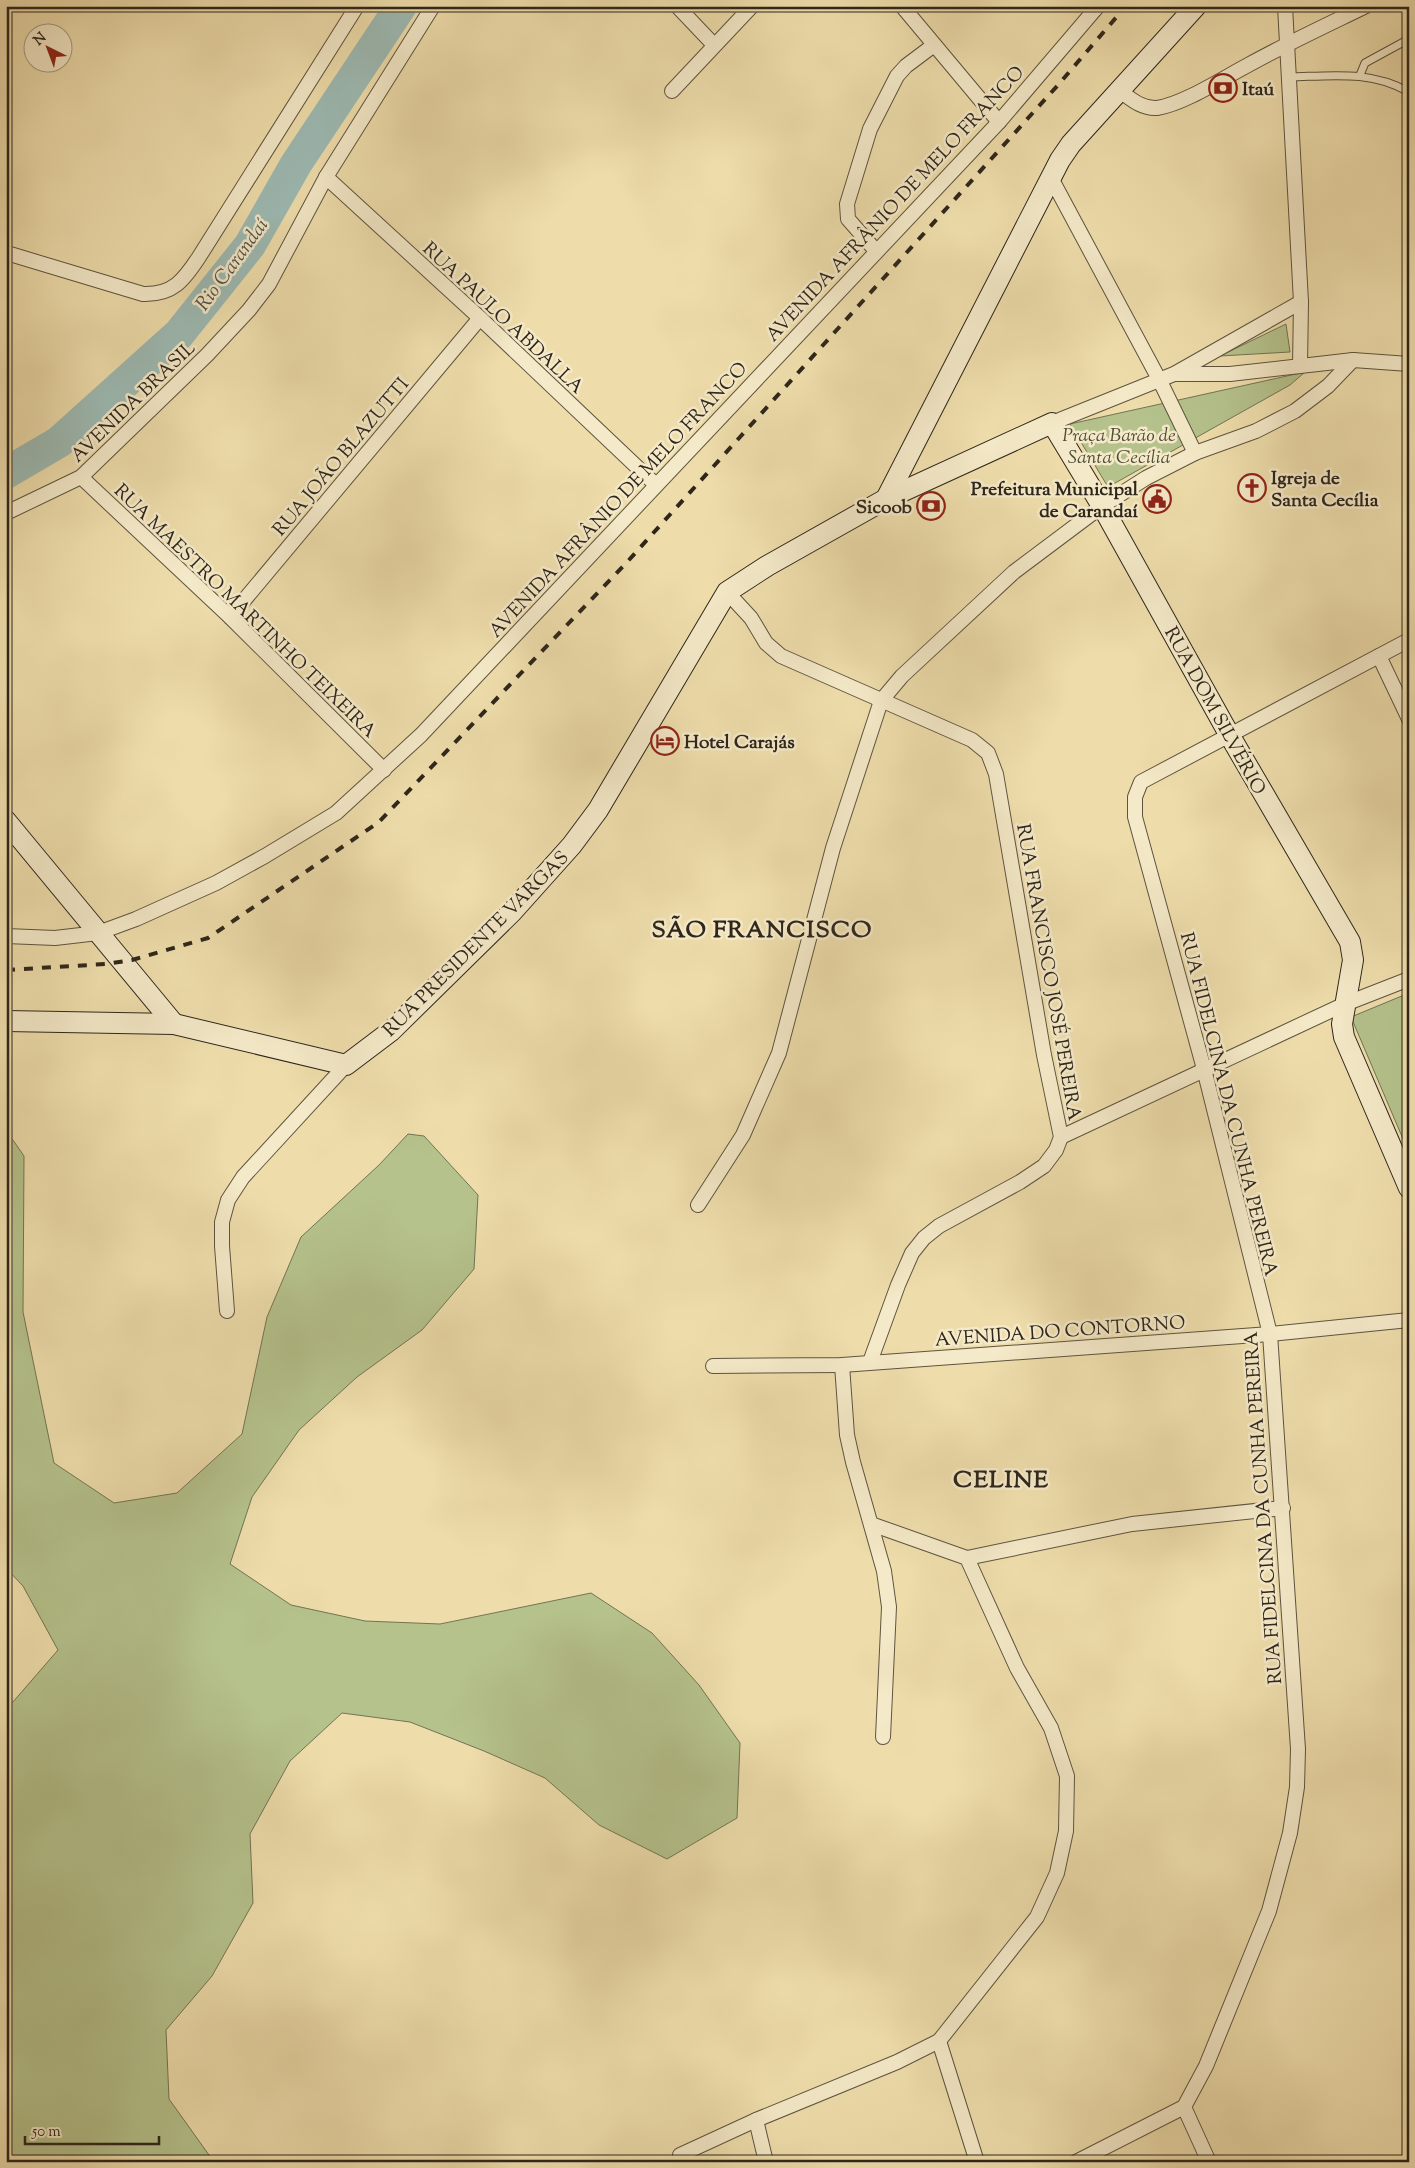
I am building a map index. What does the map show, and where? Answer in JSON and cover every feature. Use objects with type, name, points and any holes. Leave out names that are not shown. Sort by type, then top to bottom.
[{"type":"main road","points":[[886,499],[1050,176],[1072,144],[1196,6]]},
{"type":"main road","name":"RUA PRESIDENTE VARGAS","points":[[346,1065],[391,1031],[512,912],[572,845],[598,810],[727,592],[767,566],[886,499],[1052,423]]},
{"type":"main road","name":"RUA DOM SILVÉRIO","points":[[1052,423],[1102,506],[1230,736],[1350,942],[1353,960],[1342,1024],[1344,1037],[1409,1188]]},
{"type":"main road","points":[[6,821],[174,1024]]},
{"type":"main road","points":[[6,1021],[174,1024],[346,1065]]},
{"type":"street","points":[[10,254],[143,294],[158,294],[168,291],[178,284],[199,257],[357,6]]},
{"type":"street","name":"AVENIDA BRASIL","points":[[6,513],[81,477],[207,355],[249,310],[269,284],[326,177],[433,6]]},
{"type":"street","points":[[677,6],[714,45]]},
{"type":"street","points":[[672,91],[752,6]]},
{"type":"street","points":[[902,6],[999,122]]},
{"type":"street","name":"AVENIDA AFRÂNIO DE MELO FRANCO","points":[[6,936],[55,938],[98,933],[136,919],[216,883],[265,856],[336,812],[421,735],[999,122],[1098,6]]},
{"type":"street","points":[[1285,6],[1301,302],[1300,366]]},
{"type":"street","points":[[1120,91],[1138,104],[1157,108],[1197,92],[1288,44],[1366,6]]},
{"type":"street","points":[[876,251],[848,219],[847,204],[870,129],[897,76],[906,66],[934,45]]},
{"type":"street","points":[[1050,176],[1160,380],[1195,453]]},
{"type":"street","name":"RUA PAULO ABDALLA","points":[[326,177],[480,318],[656,485]]},
{"type":"street","points":[[1052,423],[1174,374],[1301,302]]},
{"type":"street","name":"RUA JOÃO BLAZUTTI","points":[[230,618],[480,318]]},
{"type":"street","points":[[1174,374],[1230,374],[1353,360],[1409,364]]},
{"type":"street","points":[[698,1205],[743,1135],[779,1053],[833,848],[881,701],[902,676],[1014,572],[1102,506],[1146,478],[1195,453],[1256,431],[1295,412],[1328,386],[1353,360]]},
{"type":"street","name":"RUA MAESTRO MARTINHO TEIXEIRA","points":[[81,477],[230,618],[384,770]]},
{"type":"street","name":"RUA FRANCISCO JOSÉ PEREIRA","points":[[727,592],[751,618],[766,643],[780,656],[972,740],[988,753],[996,774],[1032,987],[1061,1137],[1056,1150],[1044,1166],[1020,1182],[939,1226],[924,1238],[912,1254],[898,1284],[870,1362]]},
{"type":"street","points":[[1230,736],[1409,640]]},
{"type":"street","points":[[1379,656],[1409,719]]},
{"type":"street","name":"RUA FIDELCINA DA CUNHA PEREIRA","points":[[1184,2108],[1206,2066],[1270,1911],[1290,1833],[1297,1787],[1298,1749],[1270,1334],[1204,1069],[1135,817],[1135,796],[1141,782],[1230,736]]},
{"type":"street","points":[[1061,1137],[1345,1004],[1409,979]]},
{"type":"street","name":"RUA PRESIDENTE VARGAS","points":[[227,1311],[222,1222],[228,1200],[248,1171],[346,1065]]},
{"type":"street","name":"AVENIDA DO CONTORNO","points":[[713,1366],[842,1365],[1270,1334],[1409,1320]]},
{"type":"street","points":[[842,1365],[847,1435],[884,1572],[889,1607],[883,1737]]},
{"type":"street","points":[[871,1524],[967,1558],[1132,1524],[1283,1508]]},
{"type":"street","points":[[680,2155],[756,2120],[888,2066],[940,2041],[1037,1917],[1057,1873],[1066,1831],[1067,1776],[1051,1728],[1017,1668],[967,1558]]},
{"type":"street","points":[[940,2041],[977,2162]]},
{"type":"street","points":[[1076,2162],[1184,2108],[1209,2162]]},
{"type":"street","points":[[756,2120],[766,2162]]},
{"type":"lane","points":[[1360,75],[1366,63],[1409,39]]},
{"type":"lane","points":[[1290,77],[1360,75],[1400,87],[1409,92]]},
{"type":"green space","points":[[1286,324],[1290,352],[1220,356]]},
{"type":"green space","name":"Praça Barão de Santa Cecília","points":[[1305,372],[1290,385],[1108,487],[1070,424]]},
{"type":"green space","points":[[1409,993],[1409,1153],[1351,1017]]},
{"type":"green space","points":[[6,1130],[24,1156],[23,1312],[54,1463],[114,1503],[177,1493],[242,1434],[267,1317],[301,1237],[379,1165],[408,1134],[424,1136],[478,1195],[474,1269],[422,1330],[357,1377],[299,1430],[252,1497],[230,1564],[291,1605],[365,1621],[440,1624],[591,1593],[652,1633],[699,1685],[740,1743],[737,1818],[667,1859],[599,1825],[545,1778],[484,1751],[410,1722],[342,1713],[290,1761],[250,1834],[253,1903],[212,1976],[166,2030],[169,2099],[214,2162],[6,2162],[6,1710],[58,1650],[23,1586],[6,1568]]},
{"type":"waterway","name":"Rio Carandaí","points":[[6,473],[59,442],[179,334],[250,245],[296,164],[401,6]]},
{"type":"railway","points":[[6,970],[106,964],[132,960],[208,938],[379,822],[628,561],[1058,85],[1126,6]]},
{"type":"place","name":"Itaú","points":[[1223,88]]},
{"type":"place","name":"Igreja de Santa Cecília","points":[[1252,488]]},
{"type":"place","name":"Prefeitura Municipal de Carandaí","points":[[1157,499]]},
{"type":"place","name":"Sicoob","points":[[931,506]]},
{"type":"place","name":"Hotel Carajás","points":[[665,741]]},
{"type":"district","name":"SÃO FRANCISCO","points":[[762,929]]},
{"type":"district","name":"CELINE","points":[[1001,1479]]}]
